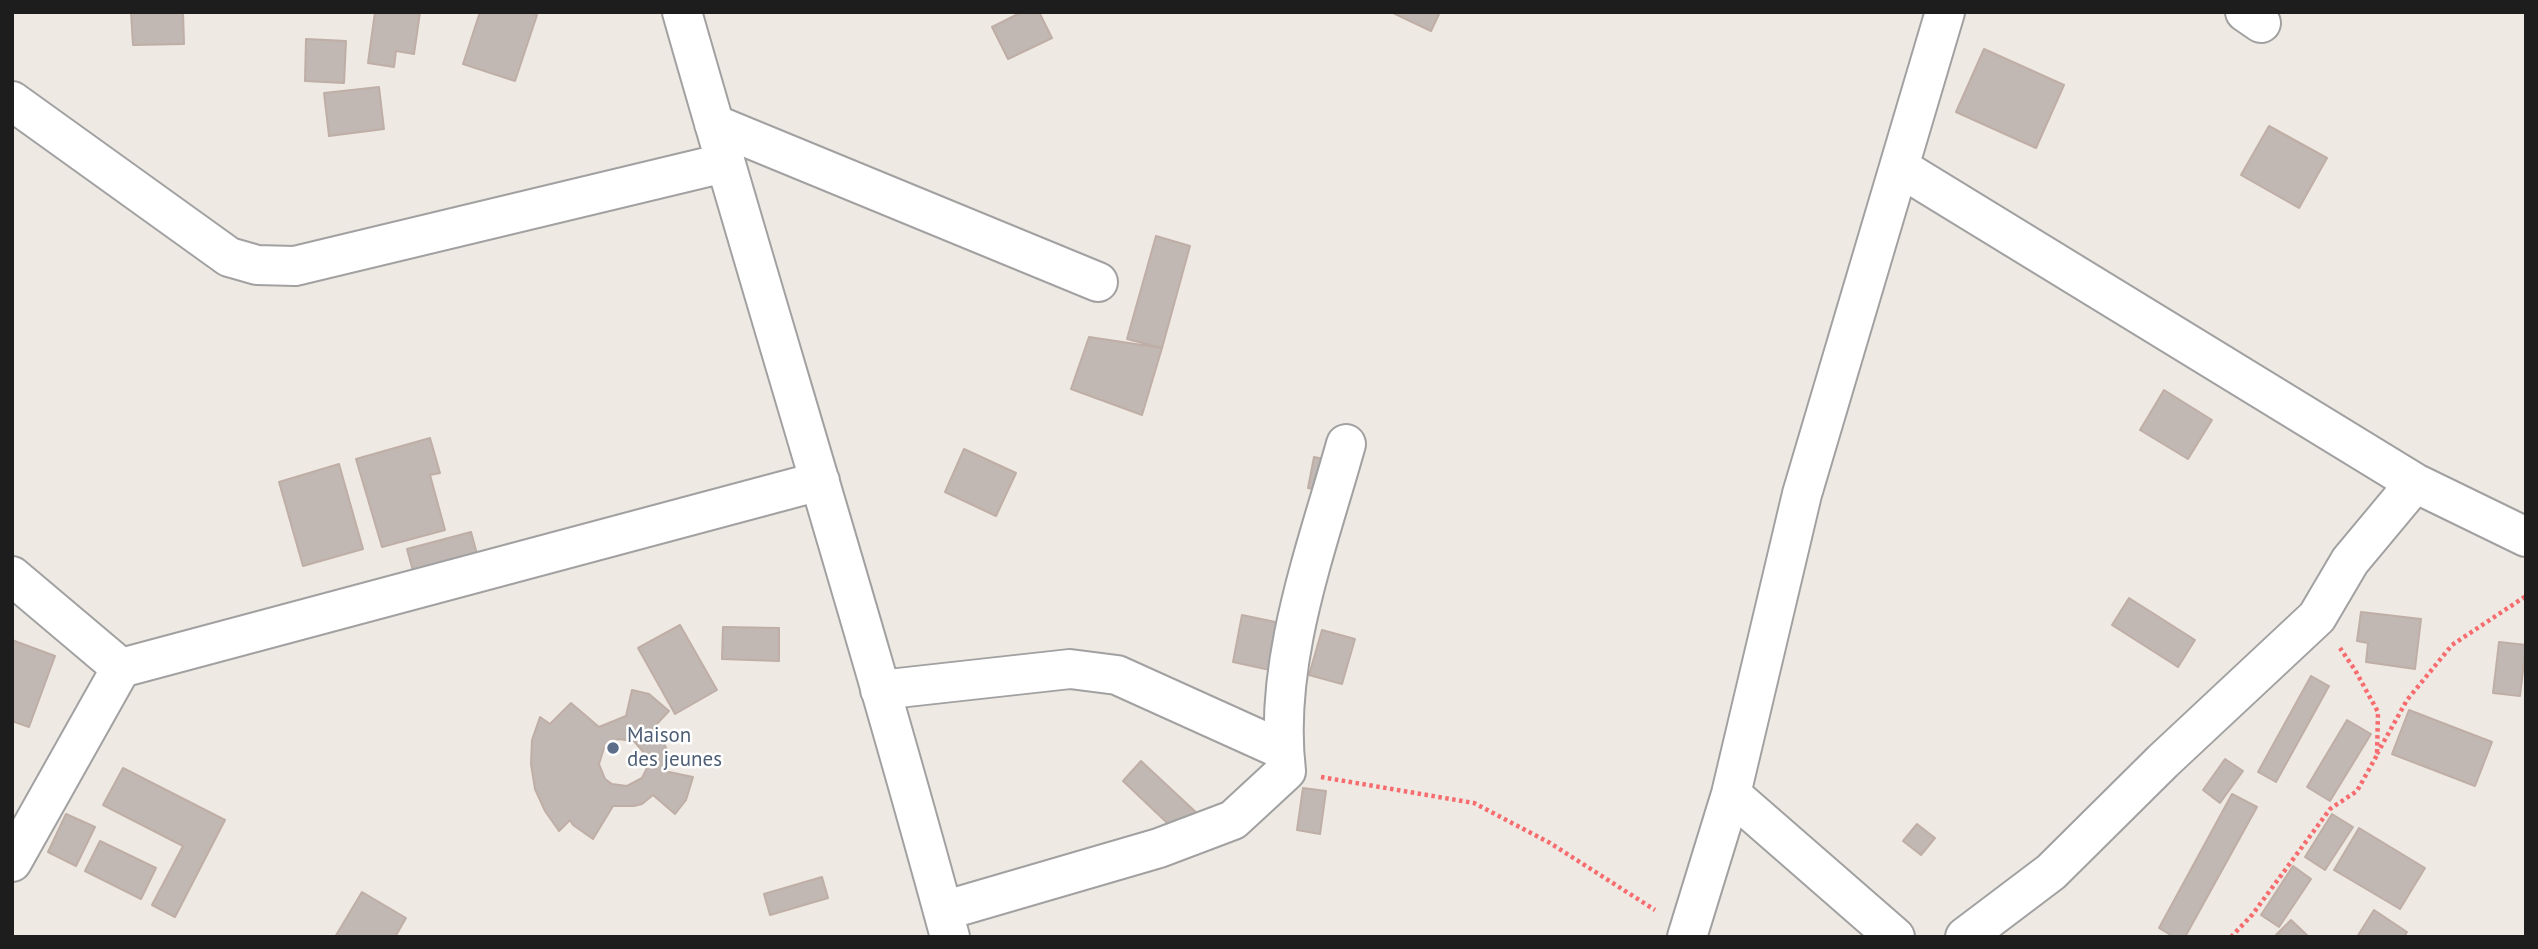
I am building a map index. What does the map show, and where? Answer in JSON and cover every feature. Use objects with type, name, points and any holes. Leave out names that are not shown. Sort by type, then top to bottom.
[{"type":"street","points":[[682,12],[947,924],[1233,820],[1284,760],[1285,680],[1307,582],[1346,444]]},
{"type":"street","points":[[1687,934],[1731,794],[1802,494],[1899,166],[1938,17]]},
{"type":"street","points":[[12,101],[229,257],[257,265],[295,266],[724,163]]},
{"type":"street","points":[[714,124],[1098,282]]},
{"type":"street","points":[[1899,166],[2415,483],[2526,537]]},
{"type":"street","points":[[12,862],[121,668],[820,481]]},
{"type":"street","points":[[1965,937],[2051,872],[2163,761],[2317,617],[2350,561],[2415,483]]},
{"type":"street","points":[[12,576],[121,668]]},
{"type":"street","points":[[880,690],[1070,669],[1117,675],[1284,760]]},
{"type":"street","points":[[1731,794],[1895,937]]},
{"type":"path","points":[[2231,937],[2252,915],[2330,809],[2357,791],[2407,700],[2452,645],[2526,596]]},
{"type":"path","points":[[2317,617],[2355,670],[2378,712],[2377,755]]},
{"type":"path","points":[[1284,760],[1474,803],[1550,842],[1687,934]]},
{"type":"building","points":[[131,12],[183,12],[184,44],[133,45]]},
{"type":"building","points":[[375,12],[420,12],[414,54],[396,51],[394,67],[368,63]]},
{"type":"building","points":[[480,12],[528,12],[537,15],[515,81],[463,64]]},
{"type":"building","points":[[1022,12],[1039,12],[1052,38],[1008,59],[992,27]]},
{"type":"building","points":[[1391,12],[1440,12],[1431,31]]},
{"type":"building","points":[[306,39],[346,41],[344,83],[305,81]]},
{"type":"building","points":[[1984,49],[2064,85],[2036,148],[1956,112]]},
{"type":"building","points":[[379,87],[384,129],[329,136],[324,93]]},
{"type":"building","points":[[2269,126],[2327,158],[2299,208],[2241,175]]},
{"type":"building","points":[[1156,236],[1190,246],[1162,348],[1127,339]]},
{"type":"building","points":[[1089,337],[1162,348],[1142,415],[1071,389]]},
{"type":"building","points":[[2164,390],[2212,420],[2188,459],[2140,430]]},
{"type":"building","points":[[430,438],[440,473],[430,475],[445,530],[382,547],[356,459]]},
{"type":"building","points":[[964,449],[1016,473],[996,516],[945,492]]},
{"type":"building","points":[[1314,457],[1329,460],[1324,491],[1308,488]]},
{"type":"building","points":[[339,464],[363,549],[303,566],[279,482]]},
{"type":"building","points":[[471,532],[480,565],[416,582],[407,549]]},
{"type":"building","points":[[2129,598],[2195,640],[2178,667],[2112,625]]},
{"type":"building","points":[[2361,612],[2421,619],[2415,669],[2366,662],[2368,643],[2357,641]]},
{"type":"building","points":[[1242,615],[1280,623],[1270,670],[1233,662]]},
{"type":"building","points":[[680,625],[717,690],[675,714],[638,648]]},
{"type":"building","points":[[723,627],[779,628],[779,661],[722,659]]},
{"type":"building","points":[[1322,630],[1355,639],[1342,684],[1309,675]]},
{"type":"building","points":[[12,640],[55,656],[29,727],[12,721]]},
{"type":"building","points":[[2499,642],[2526,645],[2520,696],[2493,693]]},
{"type":"building","points":[[2311,676],[2329,686],[2276,782],[2258,772]]},
{"type":"building","points":[[632,690],[649,694],[669,711],[653,728],[660,735],[668,752],[664,771],[693,777],[686,800],[675,814],[653,795],[642,804],[613,806],[593,839],[570,820],[559,831],[545,811],[535,789],[531,764],[532,740],[540,717],[550,724],[571,703],[599,727],[626,716]],"holes":[[[618,739],[634,741],[645,754],[647,762],[642,778],[627,786],[612,784],[605,779],[599,764],[604,748]]]},
{"type":"building","points":[[2409,710],[2492,742],[2475,786],[2392,754]]},
{"type":"building","points":[[2347,720],[2371,734],[2330,801],[2307,787]]},
{"type":"building","points":[[2225,759],[2243,771],[2220,803],[2203,790]]},
{"type":"building","points":[[1141,761],[1200,816],[1181,836],[1123,781]]},
{"type":"building","points":[[123,768],[225,820],[175,917],[152,905],[183,846],[103,805]]},
{"type":"building","points":[[1303,788],[1326,791],[1320,834],[1297,830]]},
{"type":"building","points":[[2232,794],[2257,807],[2185,937],[2174,937],[2159,928]]},
{"type":"building","points":[[66,814],[95,827],[76,866],[48,852]]},
{"type":"building","points":[[2332,814],[2353,827],[2325,870],[2305,857]]},
{"type":"building","points":[[1917,824],[1935,838],[1921,855],[1903,841]]},
{"type":"building","points":[[2359,828],[2425,868],[2400,909],[2334,870]]},
{"type":"building","points":[[100,841],[156,868],[141,899],[85,871]]},
{"type":"building","points":[[2293,866],[2311,879],[2279,927],[2261,915]]},
{"type":"building","points":[[822,877],[828,898],[770,915],[764,894]]},
{"type":"building","points":[[362,892],[406,918],[395,937],[335,937]]},
{"type":"building","points":[[2374,910],[2407,932],[2404,937],[2357,937]]},
{"type":"building","points":[[2291,920],[2309,937],[2274,937]]},
{"type":"place","name":"Maison des jeunes","points":[[613,748]]}]
